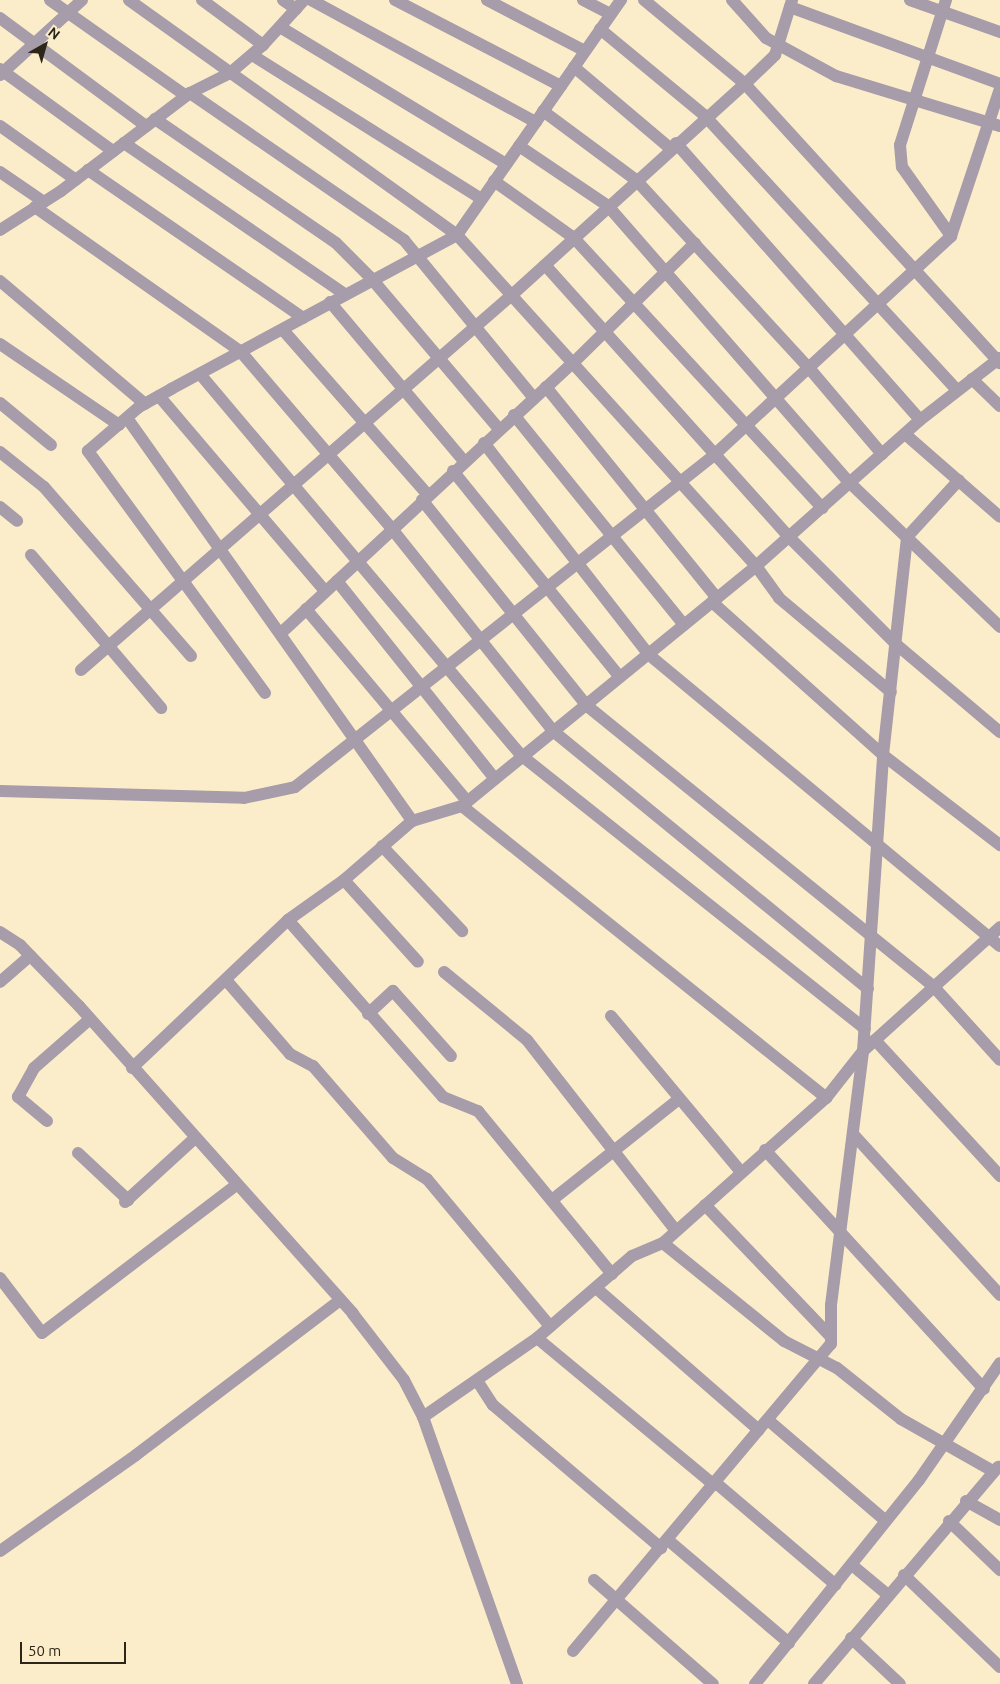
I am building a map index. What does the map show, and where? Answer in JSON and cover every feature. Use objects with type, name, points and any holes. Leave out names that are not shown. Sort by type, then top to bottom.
[{"type":"street","points":[[50,0],[404,240],[534,398]]},
{"type":"street","points":[[82,0],[1,72],[113,151]]},
{"type":"street","points":[[130,0],[457,235],[513,294],[678,483],[756,566],[779,598],[892,692]]},
{"type":"street","points":[[202,0],[264,46]]},
{"type":"street","points":[[2,226],[40,205],[188,95],[230,73],[264,46],[300,4],[284,0]]},
{"type":"street","points":[[311,0],[540,116],[636,180],[809,368],[882,454]]},
{"type":"street","points":[[395,0],[561,86]]},
{"type":"street","points":[[487,0],[585,51]]},
{"type":"street","points":[[583,0],[611,14]]},
{"type":"street","points":[[265,692],[88,451],[145,404],[283,330],[343,293],[457,235],[621,0]]},
{"type":"street","points":[[132,1068],[288,920],[344,880],[412,821],[464,803],[495,779],[756,566],[920,420],[999,360],[913,271],[745,84],[644,0]]},
{"type":"street","points":[[732,0],[778,47],[836,76],[994,124]]},
{"type":"street","points":[[910,0],[945,6],[1000,32]]},
{"type":"street","points":[[81,670],[147,609],[475,328],[705,116],[745,84],[778,47],[791,4],[1000,84]]},
{"type":"street","points":[[945,6],[900,145],[902,167],[951,236]]},
{"type":"street","points":[[0,18],[151,122],[336,243],[371,278],[499,430]]},
{"type":"street","points":[[280,27],[506,164]]},
{"type":"street","points":[[600,29],[705,116],[880,302],[958,390]]},
{"type":"street","points":[[252,55],[482,199]]},
{"type":"street","points":[[574,67],[673,146],[920,420]]},
{"type":"street","points":[[0,791],[244,798],[275,794],[295,787],[713,456],[951,236],[994,124],[1000,88]]},
{"type":"street","points":[[0,126],[76,180]]},
{"type":"street","points":[[124,143],[343,293]]},
{"type":"street","points":[[519,146],[608,206],[665,273],[778,396],[850,483],[1000,627]]},
{"type":"street","points":[[88,170],[303,318]]},
{"type":"street","points":[[0,172],[40,205],[241,352],[392,529],[482,639],[553,732],[868,989]]},
{"type":"street","points":[[494,181],[574,238],[635,301],[745,427],[822,508]]},
{"type":"street","points":[[281,632],[453,471],[573,363],[695,243]]},
{"type":"street","points":[[545,265],[606,331],[713,456],[789,537],[897,645],[1000,732]]},
{"type":"street","points":[[0,281],[145,404]]},
{"type":"street","points":[[330,302],[464,461]]},
{"type":"street","points":[[283,330],[365,423],[425,498],[512,615],[586,705],[871,938],[934,987],[1000,1060]]},
{"type":"street","points":[[0,344],[123,421],[221,547],[412,821]]},
{"type":"street","points":[[200,374],[295,483],[522,756],[865,1028]]},
{"type":"street","points":[[972,379],[1000,406]]},
{"type":"street","points":[[546,387],[646,509],[714,600],[883,755],[1000,845]]},
{"type":"street","points":[[159,396],[325,591]]},
{"type":"street","points":[[0,403],[51,445]]},
{"type":"street","points":[[514,415],[684,625]]},
{"type":"street","points":[[905,434],[1000,517]]},
{"type":"street","points":[[484,443],[576,564],[648,654],[877,847],[990,936],[1000,946]]},
{"type":"street","points":[[0,452],[44,487],[147,609],[191,656]]},
{"type":"street","points":[[453,471],[620,677]]},
{"type":"street","points":[[573,1651],[818,1360],[831,1337],[840,1231],[864,1051],[883,755],[892,692],[907,537],[959,480]]},
{"type":"street","points":[[0,507],[16,521]]},
{"type":"street","points":[[31,555],[106,646],[161,708]]},
{"type":"street","points":[[337,580],[419,689],[495,779]]},
{"type":"street","points":[[306,608],[464,803],[826,1098]]},
{"type":"street","points":[[382,846],[462,931]]},
{"type":"street","points":[[344,880],[418,962]]},
{"type":"street","points":[[288,920],[442,1097],[478,1111],[612,1274]]},
{"type":"street","points":[[423,1417],[478,1382],[537,1338],[632,1256],[663,1243],[765,1150],[826,1098],[864,1051],[1000,926]]},
{"type":"street","points":[[0,932],[30,956],[90,1019],[235,1186],[340,1300],[404,1380],[423,1417],[517,1684]]},
{"type":"street","points":[[0,982],[30,956]]},
{"type":"street","points":[[444,972],[527,1040],[676,1231]]},
{"type":"street","points":[[226,980],[290,1054],[313,1066],[393,1158],[427,1180],[550,1326]]},
{"type":"street","points":[[368,1014],[393,991],[451,1056]]},
{"type":"street","points":[[611,1016],[741,1172]]},
{"type":"street","points":[[47,1120],[18,1097],[34,1068],[90,1019]]},
{"type":"street","points":[[876,1040],[1000,1176]]},
{"type":"street","points":[[552,1200],[680,1099]]},
{"type":"street","points":[[853,1134],[1000,1295]]},
{"type":"street","points":[[78,1152],[126,1201],[194,1139]]},
{"type":"street","points":[[765,1150],[984,1389]]},
{"type":"street","points":[[0,1278],[42,1333],[235,1186]]},
{"type":"street","points":[[705,1205],[831,1337]]},
{"type":"street","points":[[663,1243],[784,1341],[837,1368],[901,1419],[997,1468],[949,1521],[814,1684]]},
{"type":"street","points":[[596,1288],[759,1430]]},
{"type":"street","points":[[0,1551],[136,1455],[340,1300]]},
{"type":"street","points":[[537,1338],[836,1585]]},
{"type":"street","points":[[755,1684],[852,1565],[946,1443],[1000,1363]]},
{"type":"street","points":[[478,1382],[493,1405],[788,1643]]},
{"type":"street","points":[[768,1420],[886,1521]]},
{"type":"street","points":[[966,1501],[1000,1520]]},
{"type":"street","points":[[949,1521],[1000,1570]]},
{"type":"street","points":[[852,1565],[888,1595]]},
{"type":"street","points":[[904,1575],[1000,1667]]},
{"type":"street","points":[[594,1580],[713,1684]]},
{"type":"street","points":[[851,1638],[900,1684]]}]
